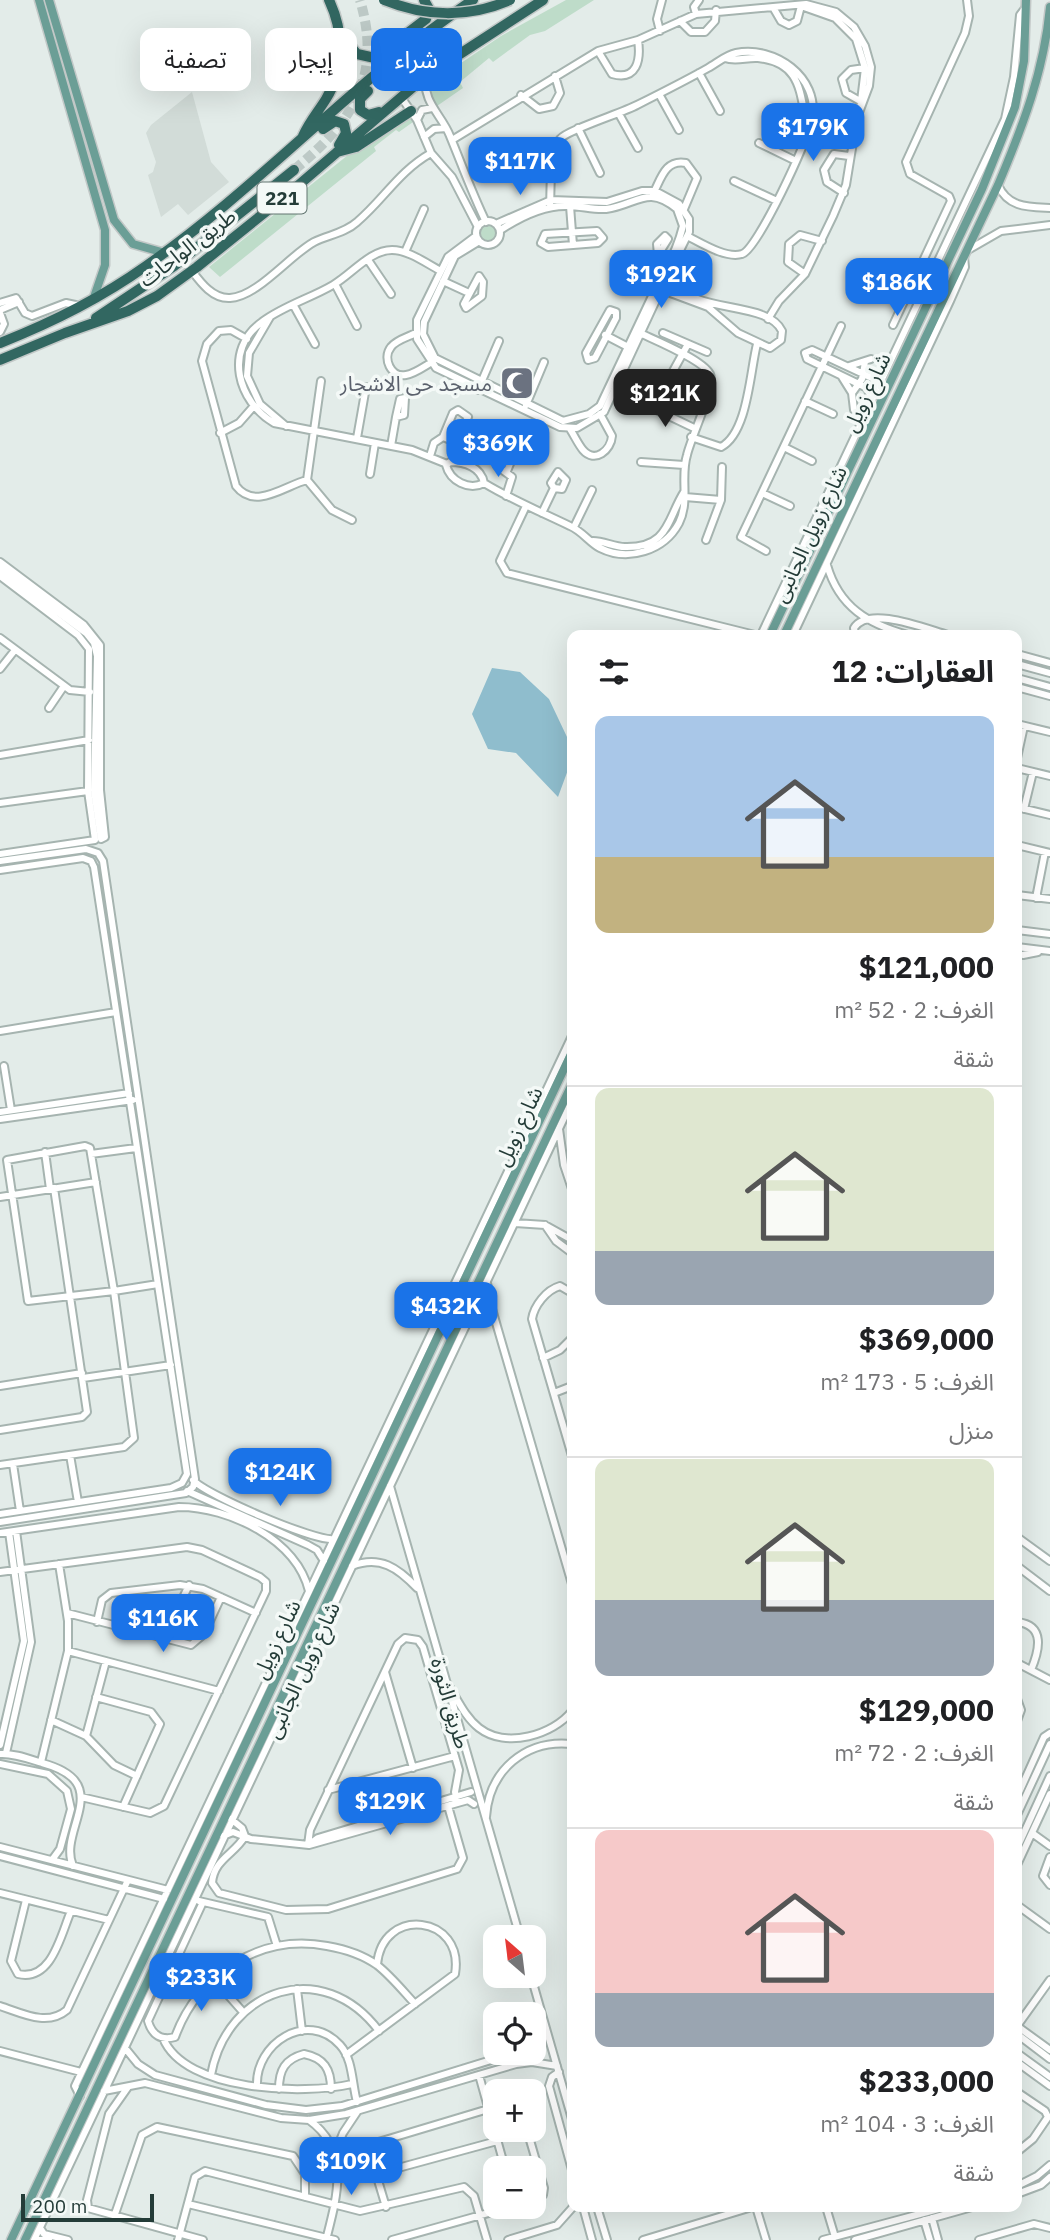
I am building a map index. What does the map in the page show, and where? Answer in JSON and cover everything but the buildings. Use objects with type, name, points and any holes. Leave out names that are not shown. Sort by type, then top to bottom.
[{"type":"highway","points":[[329,0],[338,28]]},
{"type":"highway","points":[[384,0],[414,10],[444,13],[481,10],[510,0]]},
{"type":"highway","points":[[420,28],[428,17],[429,9],[424,0]]},
{"type":"highway","name":"طريق الواحات","points":[[429,28],[473,0]]},
{"type":"highway","name":"طريق الواحات","points":[[462,53],[543,0]]},
{"type":"highway","name":"طريق الواحات","points":[[0,343],[93,300],[165,253],[371,81]]},
{"type":"highway","points":[[371,88],[359,102],[359,108],[365,114],[382,111]]},
{"type":"highway","points":[[302,140],[329,91]]},
{"type":"highway","name":"طريق الواحات","points":[[0,360],[143,304],[192,271],[337,152],[405,91]]},
{"type":"highway","points":[[337,152],[356,147],[414,115]]},
{"type":"highway","points":[[302,140],[314,136],[332,121],[341,122],[346,133],[337,152]]},
{"type":"highway","points":[[81,327],[174,266],[294,170]]},
{"type":"main road","points":[[38,0],[106,236],[105,265],[93,300]]},
{"type":"main road","points":[[49,0],[108,204],[120,230],[137,246],[165,253]]},
{"type":"main road","name":"شارع زويل","points":[[772,630],[832,504],[857,442],[1012,117],[1024,61],[1026,3]]},
{"type":"main road","name":"شارع زويل","points":[[787,630],[934,328],[999,186],[1026,121],[1043,62],[1050,7]]},
{"type":"main road","points":[[1018,93],[1033,97]]},
{"type":"main road","points":[[1012,117],[1026,121]]},
{"type":"main road","points":[[106,236],[120,230]]},
{"type":"main road","points":[[832,504],[848,508]]},
{"type":"main road","points":[[823,523],[834,531]]},
{"type":"main road","name":"شارع زويل","points":[[11,2240],[159,1929],[388,1435],[446,1321],[567,1065]]},
{"type":"main road","points":[[559,1080],[567,1079]]},
{"type":"main road","name":"شارع زويل","points":[[26,2240],[69,2156],[150,1976],[171,1940],[407,1445],[448,1349],[500,1248],[531,1173],[563,1113],[567,1100]]},
{"type":"main road","points":[[518,1167],[531,1173]]},
{"type":"main road","points":[[446,1321],[452,1329],[459,1326]]},
{"type":"main road","points":[[435,1343],[444,1342],[448,1349]]},
{"type":"main road","points":[[292,1644],[293,1626]]},
{"type":"main road","points":[[157,1912],[159,1929]]},
{"type":"main road","points":[[146,1956],[151,1961],[158,1960]]},
{"type":"main road","points":[[138,1972],[150,1976]]},
{"type":"street","points":[[660,31],[657,19],[662,0]]},
{"type":"street","points":[[755,0],[757,10]]},
{"type":"street","points":[[893,325],[951,198],[910,174],[906,162],[967,27],[967,0]]},
{"type":"street","points":[[696,14],[694,7],[708,5],[757,10],[774,9],[787,3],[827,14],[844,24],[860,47],[864,68],[860,105],[844,193],[805,274],[781,298],[768,318]]},
{"type":"street","name":"شارع زويل الجانبى","points":[[763,630],[857,442],[872,400],[942,264],[950,238],[1005,119],[1014,77],[1020,15],[1026,3]]},
{"type":"street","points":[[680,21],[686,30],[701,34],[713,26],[708,5]]},
{"type":"street","points":[[452,140],[521,95],[598,51],[660,31],[696,14],[708,5]]},
{"type":"street","points":[[801,6],[818,5],[836,12],[860,36],[871,67],[869,86],[860,105]]},
{"type":"street","points":[[774,9],[781,21],[789,25],[797,21],[801,6]]},
{"type":"street","points":[[598,51],[612,74],[625,75],[636,69],[640,61],[638,40]]},
{"type":"street","points":[[550,203],[559,141],[566,133],[619,114],[725,58],[744,52],[765,53],[791,69],[809,92],[812,113],[796,160],[752,247],[744,254],[728,254],[687,236]]},
{"type":"street","points":[[860,105],[846,93],[842,79],[851,70],[864,68]]},
{"type":"street","points":[[699,73],[720,111]]},
{"type":"street","points":[[521,95],[539,109],[553,106],[560,93],[555,76]]},
{"type":"street","points":[[426,91],[432,108],[452,140],[462,172],[486,222]]},
{"type":"street","points":[[659,94],[679,130]]},
{"type":"street","points":[[400,95],[414,115],[431,153],[452,177],[478,227],[477,239],[455,256],[426,310],[423,334],[433,360],[527,402],[570,429],[583,451],[593,455],[603,453],[610,446],[612,436],[599,412]]},
{"type":"street","points":[[414,115],[432,108]]},
{"type":"street","points":[[619,114],[638,148]]},
{"type":"street","points":[[424,137],[434,130],[446,128]]},
{"type":"street","points":[[578,128],[600,173]]},
{"type":"street","points":[[759,143],[796,160]]},
{"type":"street","points":[[192,271],[207,289],[219,296],[230,298],[247,292],[314,243],[353,225],[395,179],[431,153]]},
{"type":"street","points":[[844,193],[827,182],[824,170],[834,154],[849,156]]},
{"type":"street","points":[[550,203],[605,209],[653,194],[669,166],[686,163],[696,173],[696,183],[683,211],[683,226],[667,269],[671,279],[683,292],[768,318],[780,327],[781,340],[770,348],[757,344],[699,303],[665,291]]},
{"type":"street","points":[[505,168],[552,179]]},
{"type":"street","points":[[452,177],[462,172]]},
{"type":"street","points":[[734,181],[777,201]]},
{"type":"street","points":[[999,186],[1003,195],[1014,204],[1050,208]]},
{"type":"street","points":[[478,227],[486,222],[500,226],[550,203],[607,202],[642,191],[653,194],[683,211],[690,225],[687,236],[667,269],[654,279],[656,295],[642,334],[599,412],[570,429]]},
{"type":"street","points":[[570,206],[573,245]]},
{"type":"street","points":[[405,252],[424,209]]},
{"type":"street","points":[[966,254],[1000,231],[1050,225]]},
{"type":"street","points":[[433,360],[406,375],[396,373],[388,365],[387,354],[393,345],[416,333],[451,253],[477,239],[492,244],[500,226]]},
{"type":"street","points":[[597,231],[604,238],[598,243],[545,247],[540,241],[545,234],[572,232],[597,231]]},
{"type":"street","points":[[937,231],[950,238]]},
{"type":"street","points":[[805,274],[788,262],[789,244],[800,235],[822,241]]},
{"type":"street","points":[[665,246],[673,250]]},
{"type":"street","points":[[441,271],[405,252],[386,251],[368,260],[335,284],[259,324],[247,338],[239,362],[253,407],[274,423],[391,446],[430,456],[447,464],[460,462],[471,466],[480,473],[484,483],[526,506],[574,527],[593,541],[624,547],[653,544],[670,530],[683,513],[684,465],[694,428],[711,393],[712,379],[706,367],[642,334]]},
{"type":"street","points":[[368,260],[391,294]]},
{"type":"street","points":[[480,276],[484,286],[482,296],[466,307],[464,304],[468,293],[476,277],[480,276]]},
{"type":"street","points":[[416,333],[433,360],[478,390],[523,410],[557,422],[568,422],[599,412],[628,347],[656,295],[665,291],[671,279]]},
{"type":"street","points":[[443,281],[468,293]]},
{"type":"street","points":[[335,284],[357,326]]},
{"type":"street","points":[[0,303],[13,297],[25,313],[32,316],[66,303],[80,306]]},
{"type":"street","points":[[0,332],[4,324],[0,311],[19,302]]},
{"type":"street","points":[[294,306],[315,344]]},
{"type":"street","points":[[725,320],[732,309]]},
{"type":"street","points":[[614,310],[617,316],[607,337],[594,358],[587,360],[586,353],[607,312],[614,310]]},
{"type":"street","points":[[270,317],[249,352],[243,378],[260,404],[286,426]]},
{"type":"street","points":[[766,551],[741,537],[841,326]]},
{"type":"street","points":[[247,338],[231,330],[219,331],[203,352],[203,370],[236,486],[245,494],[275,494],[307,480]]},
{"type":"street","points":[[597,331],[628,347]]},
{"type":"street","points":[[663,333],[707,352]]},
{"type":"street","points":[[478,390],[499,341]]},
{"type":"street","points":[[658,377],[667,382],[688,344]]},
{"type":"street","points":[[691,437],[721,447],[728,443],[747,401],[757,344]]},
{"type":"street","points":[[872,400],[867,388],[807,359],[805,353],[812,350],[875,378],[885,375]]},
{"type":"street","points":[[848,366],[868,361],[864,374],[852,393]]},
{"type":"street","points":[[523,410],[544,362]]},
{"type":"street","points":[[841,376],[852,393],[854,410]]},
{"type":"street","points":[[321,382],[307,480],[332,510],[352,520]]},
{"type":"street","points":[[357,438],[366,387]]},
{"type":"street","points":[[806,401],[833,414]]},
{"type":"street","points":[[648,406],[694,428]]},
{"type":"street","points":[[220,433],[239,424],[253,407]]},
{"type":"street","points":[[430,456],[434,443],[443,437],[454,411],[466,413],[467,418],[457,439],[453,441],[443,437]]},
{"type":"street","points":[[391,446],[396,417]]},
{"type":"street","points":[[370,474],[375,443]]},
{"type":"street","points":[[783,447],[813,461]]},
{"type":"street","points":[[641,462],[684,465]]},
{"type":"street","points":[[447,464],[450,475],[460,483],[473,486],[484,483]]},
{"type":"street","points":[[706,540],[720,500],[722,467]]},
{"type":"street","points":[[506,496],[513,481],[507,471]]},
{"type":"street","points":[[542,513],[554,488]]},
{"type":"street","points":[[574,527],[592,489]]},
{"type":"street","points":[[762,492],[790,506]]},
{"type":"street","points":[[685,494],[720,500]]},
{"type":"street","points":[[526,506],[500,561],[507,573],[735,630]]},
{"type":"street","name":"شارع زويل الجانبى","points":[[795,630],[827,565],[848,508]]},
{"type":"street","points":[[0,562],[97,638],[102,656],[94,763],[88,791],[98,840]]},
{"type":"street","points":[[827,565],[841,596],[865,619],[895,630]]},
{"type":"street","points":[[0,569],[85,642],[91,657],[90,692],[93,711],[89,740],[105,836],[98,840],[2,858]]},
{"type":"street","points":[[0,576],[86,633],[94,643],[94,763]]},
{"type":"street","points":[[855,630],[856,624],[865,619],[880,617],[929,630]]},
{"type":"street","points":[[0,638],[64,686],[76,692],[90,692]]},
{"type":"street","points":[[0,669],[15,650]]},
{"type":"street","points":[[1022,655],[1050,663]]},
{"type":"street","points":[[1022,665],[1050,673]]},
{"type":"street","points":[[1022,679],[1050,687]]},
{"type":"street","points":[[49,708],[64,686]]},
{"type":"street","points":[[1022,688],[1050,695]]},
{"type":"street","points":[[1022,725],[1050,732]]},
{"type":"street","points":[[0,755],[89,740]]},
{"type":"street","points":[[1022,769],[1050,776]]},
{"type":"street","points":[[1022,802],[1033,772]]},
{"type":"street","points":[[0,803],[88,791]]},
{"type":"street","points":[[1022,809],[1050,816]]},
{"type":"street","points":[[1022,846],[1048,853],[1035,898]]},
{"type":"street","points":[[2,858],[92,850]]},
{"type":"street","points":[[88,859],[92,850]]},
{"type":"street","points":[[92,850],[103,861],[159,1229],[171,1365],[195,1482],[222,1502],[313,1547],[324,1561]]},
{"type":"street","points":[[2,858],[3,869],[88,859]]},
{"type":"street","points":[[88,859],[94,867],[139,1167],[179,1397],[187,1470],[180,1486]]},
{"type":"street","points":[[1022,896],[1050,900]]},
{"type":"street","points":[[101,909],[110,908]]},
{"type":"street","points":[[1022,931],[1050,934]]},
{"type":"street","points":[[1022,948],[1048,951]]},
{"type":"street","points":[[1023,955],[1048,951]]},
{"type":"street","points":[[0,1031],[115,1008],[125,1003]]},
{"type":"street","name":"شارع زويل الجانبى","points":[[79,2096],[75,2086],[81,2072],[334,1539],[388,1435],[567,1047]]},
{"type":"street","points":[[4,1066],[5,1114],[139,1095]]},
{"type":"street","name":"شارع زويل الجانبى","points":[[99,2092],[125,2048],[171,1940],[194,1900],[567,1108]]},
{"type":"street","points":[[559,1128],[561,1153],[567,1173]]},
{"type":"street","points":[[0,1465],[124,1447],[133,1441],[114,1291],[92,1154],[85,1146],[7,1160],[26,1299],[36,1303],[70,1298],[114,1291],[158,1284]]},
{"type":"street","points":[[92,1154],[136,1147]]},
{"type":"street","points":[[0,1430],[82,1417],[88,1409],[45,1152]]},
{"type":"street","points":[[139,1167],[149,1165]]},
{"type":"street","points":[[0,1197],[96,1182]]},
{"type":"street","points":[[515,1223],[545,1225],[567,1237]]},
{"type":"street","points":[[545,1225],[551,1236],[567,1249]]},
{"type":"street","points":[[150,1231],[159,1229]]},
{"type":"street","points":[[487,1282],[492,1309],[567,1567]]},
{"type":"street","points":[[567,1289],[555,1287],[535,1309],[532,1325],[567,1431]]},
{"type":"street","points":[[543,1358],[560,1350],[567,1343]]},
{"type":"street","points":[[0,1386],[171,1365]]},
{"type":"street","points":[[554,1393],[567,1388]]},
{"type":"street","points":[[70,1455],[78,1502]]},
{"type":"street","points":[[13,1464],[20,1511]]},
{"type":"street","points":[[0,1522],[36,1513],[134,1497],[195,1482]]},
{"type":"street","points":[[188,1492],[195,1482]]},
{"type":"street","points":[[180,1486],[188,1492],[317,1538],[334,1539]]},
{"type":"street","name":"طريق الثورة","points":[[390,1486],[516,1925]]},
{"type":"street","points":[[66,1508],[78,1502],[134,1497]]},
{"type":"street","points":[[0,1533],[179,1507],[201,1507],[246,1525],[288,1553],[299,1567],[309,1591]]},
{"type":"street","points":[[0,1514],[20,1511],[36,1513]]},
{"type":"street","points":[[0,1745],[24,1642],[13,1531]]},
{"type":"street","points":[[313,1547],[317,1538]]},
{"type":"street","points":[[1022,1541],[1050,1561]]},
{"type":"street","points":[[0,1572],[180,1547],[194,1548],[263,1579],[266,1591],[164,1806],[149,1813],[80,1797]]},
{"type":"street","points":[[352,1566],[372,1561],[391,1565],[418,1590]]},
{"type":"street","points":[[41,1762],[68,1651],[67,1614],[59,1564]]},
{"type":"street","points":[[18,1570],[31,1631],[30,1653],[3,1754],[41,1762],[64,1771],[76,1784],[81,1810],[70,1851],[73,1866]]},
{"type":"street","points":[[1022,1571],[1050,1591]]},
{"type":"street","points":[[97,1622],[102,1600],[111,1593],[189,1585],[256,1612]]},
{"type":"street","points":[[163,1640],[189,1585]]},
{"type":"street","points":[[67,1614],[185,1645],[196,1643],[204,1634],[221,1597]]},
{"type":"street","points":[[1022,1623],[1031,1626],[1038,1636],[1040,1647],[1031,1670]]},
{"type":"street","points":[[308,1845],[310,1830],[385,1671],[401,1640],[410,1637],[422,1643],[459,1770],[456,1801]]},
{"type":"street","points":[[68,1651],[219,1691]]},
{"type":"street","points":[[86,1736],[106,1661]]},
{"type":"street","points":[[1022,1666],[1050,1680]]},
{"type":"street","points":[[385,1671],[413,1768]]},
{"type":"street","points":[[444,1679],[471,1720],[488,1733],[499,1737],[546,1731],[560,1724],[567,1716]]},
{"type":"street","points":[[96,1697],[151,1712],[158,1719],[159,1729],[123,1807]]},
{"type":"street","points":[[51,1720],[86,1736],[114,1765],[137,1776]]},
{"type":"street","points":[[1022,1784],[1044,1737],[1050,1733]]},
{"type":"street","points":[[486,1822],[488,1796],[503,1769],[530,1750],[567,1744]]},
{"type":"street","points":[[1022,1804],[1050,1744]]},
{"type":"street","points":[[328,1790],[455,1756]]},
{"type":"street","points":[[0,1764],[48,1774],[67,1791],[71,1809],[60,1849],[52,1860]]},
{"type":"street","points":[[1022,1854],[1032,1833],[1050,1776]]},
{"type":"street","points":[[223,1837],[233,1832],[308,1845],[448,1806],[471,1792]]},
{"type":"street","points":[[1022,1839],[1050,1794]]},
{"type":"street","points":[[308,1845],[318,1838],[456,1801],[468,1800],[474,1804]]},
{"type":"street","points":[[245,1836],[222,1858],[216,1870],[212,1883],[219,1893],[286,1910],[328,1909],[457,1869],[463,1858],[448,1806]]},
{"type":"street","points":[[231,1819],[244,1830],[245,1836]]},
{"type":"street","points":[[1032,1833],[1050,1846]]},
{"type":"street","points":[[0,1848],[168,1890]]},
{"type":"street","points":[[0,1856],[164,1899]]},
{"type":"street","points":[[1050,1857],[1043,1876],[1050,1885]]},
{"type":"street","points":[[0,2006],[44,2019],[60,2016],[71,2003],[128,1880]]},
{"type":"street","points":[[0,1893],[109,1920]]},
{"type":"street","points":[[26,1900],[11,1961],[18,1974],[31,1975],[48,1965],[71,1911]]},
{"type":"street","points":[[194,1900],[268,1917],[277,1946]]},
{"type":"street","points":[[203,1902],[148,2021],[150,2029],[163,2038],[178,2061],[211,2075],[279,2089],[331,2089],[352,2084]]},
{"type":"street","points":[[1022,1909],[1050,1929]]},
{"type":"street","points":[[346,2054],[455,1974],[456,1957],[444,1935],[422,1924],[397,1929],[384,1941],[377,1965]]},
{"type":"street","points":[[163,2038],[175,2037],[190,2005],[213,1978],[243,1958],[277,1946],[318,1944],[359,1955],[377,1965],[415,2004]]},
{"type":"street","points":[[213,1978],[243,2012]]},
{"type":"street","points":[[1022,2019],[1050,1980]]},
{"type":"street","points":[[211,2075],[220,2042],[243,2012],[262,1998],[297,1989],[337,1996],[361,2010],[379,2031]]},
{"type":"street","points":[[297,1989],[302,2031]]},
{"type":"street","points":[[546,2028],[567,2101]]},
{"type":"street","points":[[1022,2030],[1050,2050]]},
{"type":"street","points":[[257,2086],[259,2066],[271,2046],[280,2038],[302,2031],[333,2039],[346,2054],[357,2102]]},
{"type":"street","points":[[1022,2039],[1050,2059]]},
{"type":"street","points":[[125,2048],[133,2059],[149,2072],[281,2108],[312,2110],[357,2102],[483,2062]]},
{"type":"street","points":[[0,2051],[81,2072]]},
{"type":"street","points":[[279,2089],[280,2073],[285,2064],[304,2054],[324,2062],[329,2071],[331,2089]]},
{"type":"street","points":[[1022,2057],[1050,2077]]},
{"type":"street","points":[[99,2092],[145,2083],[264,2115],[309,2120],[358,2111],[513,2065]]},
{"type":"street","points":[[543,2065],[558,2069]]},
{"type":"street","points":[[1022,2066],[1050,2086]]},
{"type":"street","points":[[558,2069],[550,2086],[567,2149]]},
{"type":"street","points":[[145,2083],[149,2072]]},
{"type":"street","points":[[479,2075],[483,2085]]},
{"type":"street","points":[[133,2084],[121,2094],[109,2114],[87,2200],[90,2210],[179,2237],[203,2240]]},
{"type":"street","points":[[1022,2095],[1046,2112],[1048,2117],[1033,2138],[1022,2148]]},
{"type":"street","points":[[335,2153],[345,2128],[358,2111]]},
{"type":"street","points":[[386,2207],[370,2154],[375,2143],[483,2111]]},
{"type":"street","points":[[309,2120],[323,2132],[335,2153],[339,2183],[326,2239]]},
{"type":"street","points":[[114,2217],[141,2138],[147,2130],[157,2127],[293,2156],[305,2174],[305,2197]]},
{"type":"street","points":[[376,2174],[493,2142]]},
{"type":"street","points":[[49,2240],[35,2240],[69,2156]]},
{"type":"street","points":[[1022,2184],[1050,2165]]},
{"type":"street","points":[[179,2237],[195,2177],[205,2171],[360,2211],[464,2187],[472,2193],[487,2240]]},
{"type":"street","points":[[1022,2192],[1047,2185],[1050,2177]]},
{"type":"street","points":[[188,2203],[335,2240]]},
{"type":"street","points":[[508,2240],[557,2225],[569,2212]]},
{"type":"street","points":[[584,2212],[592,2240]]},
{"type":"street","points":[[599,2212],[607,2240]]},
{"type":"street","points":[[643,2240],[737,2212]]},
{"type":"street","points":[[756,2212],[766,2240]]},
{"type":"street","points":[[828,2212],[835,2237]]},
{"type":"street","points":[[823,2240],[928,2212]]},
{"type":"street","points":[[855,2240],[952,2212]]},
{"type":"street","points":[[392,2240],[483,2215]]},
{"type":"street","points":[[928,2219],[931,2235],[938,2240]]},
{"type":"street","points":[[979,2240],[1003,2237],[1034,2224],[1050,2228]]},
{"type":"street","points":[[40,2228],[44,2234],[68,2240]]},
{"type":"shaded area","points":[[192,92],[211,162],[229,182],[188,215],[178,204],[161,217],[148,175],[153,172],[156,162],[146,133],[151,125]]},
{"type":"green space","points":[[566,0],[594,0],[545,31],[530,35],[493,62],[489,58],[462,80],[462,62],[501,36]]},
{"type":"green space","points":[[430,91],[459,91],[437,106]]},
{"type":"green space","points":[[404,109],[413,122],[399,132],[396,130],[374,147],[376,151],[220,277],[209,267],[348,155],[356,142]]},
{"type":"green space","points":[[484,223],[492,223],[497,232],[495,239],[484,241],[479,236],[479,228]]},
{"type":"water","points":[[492,668],[520,672],[549,699],[567,737],[567,773],[558,797],[516,753],[488,749],[472,714]]},
{"type":"tunnel","points":[[294,170],[332,134],[357,96],[365,75],[368,53],[360,0]]},
{"type":"place","name":"مسجد حى الاشجار","points":[[517,383]]}]
